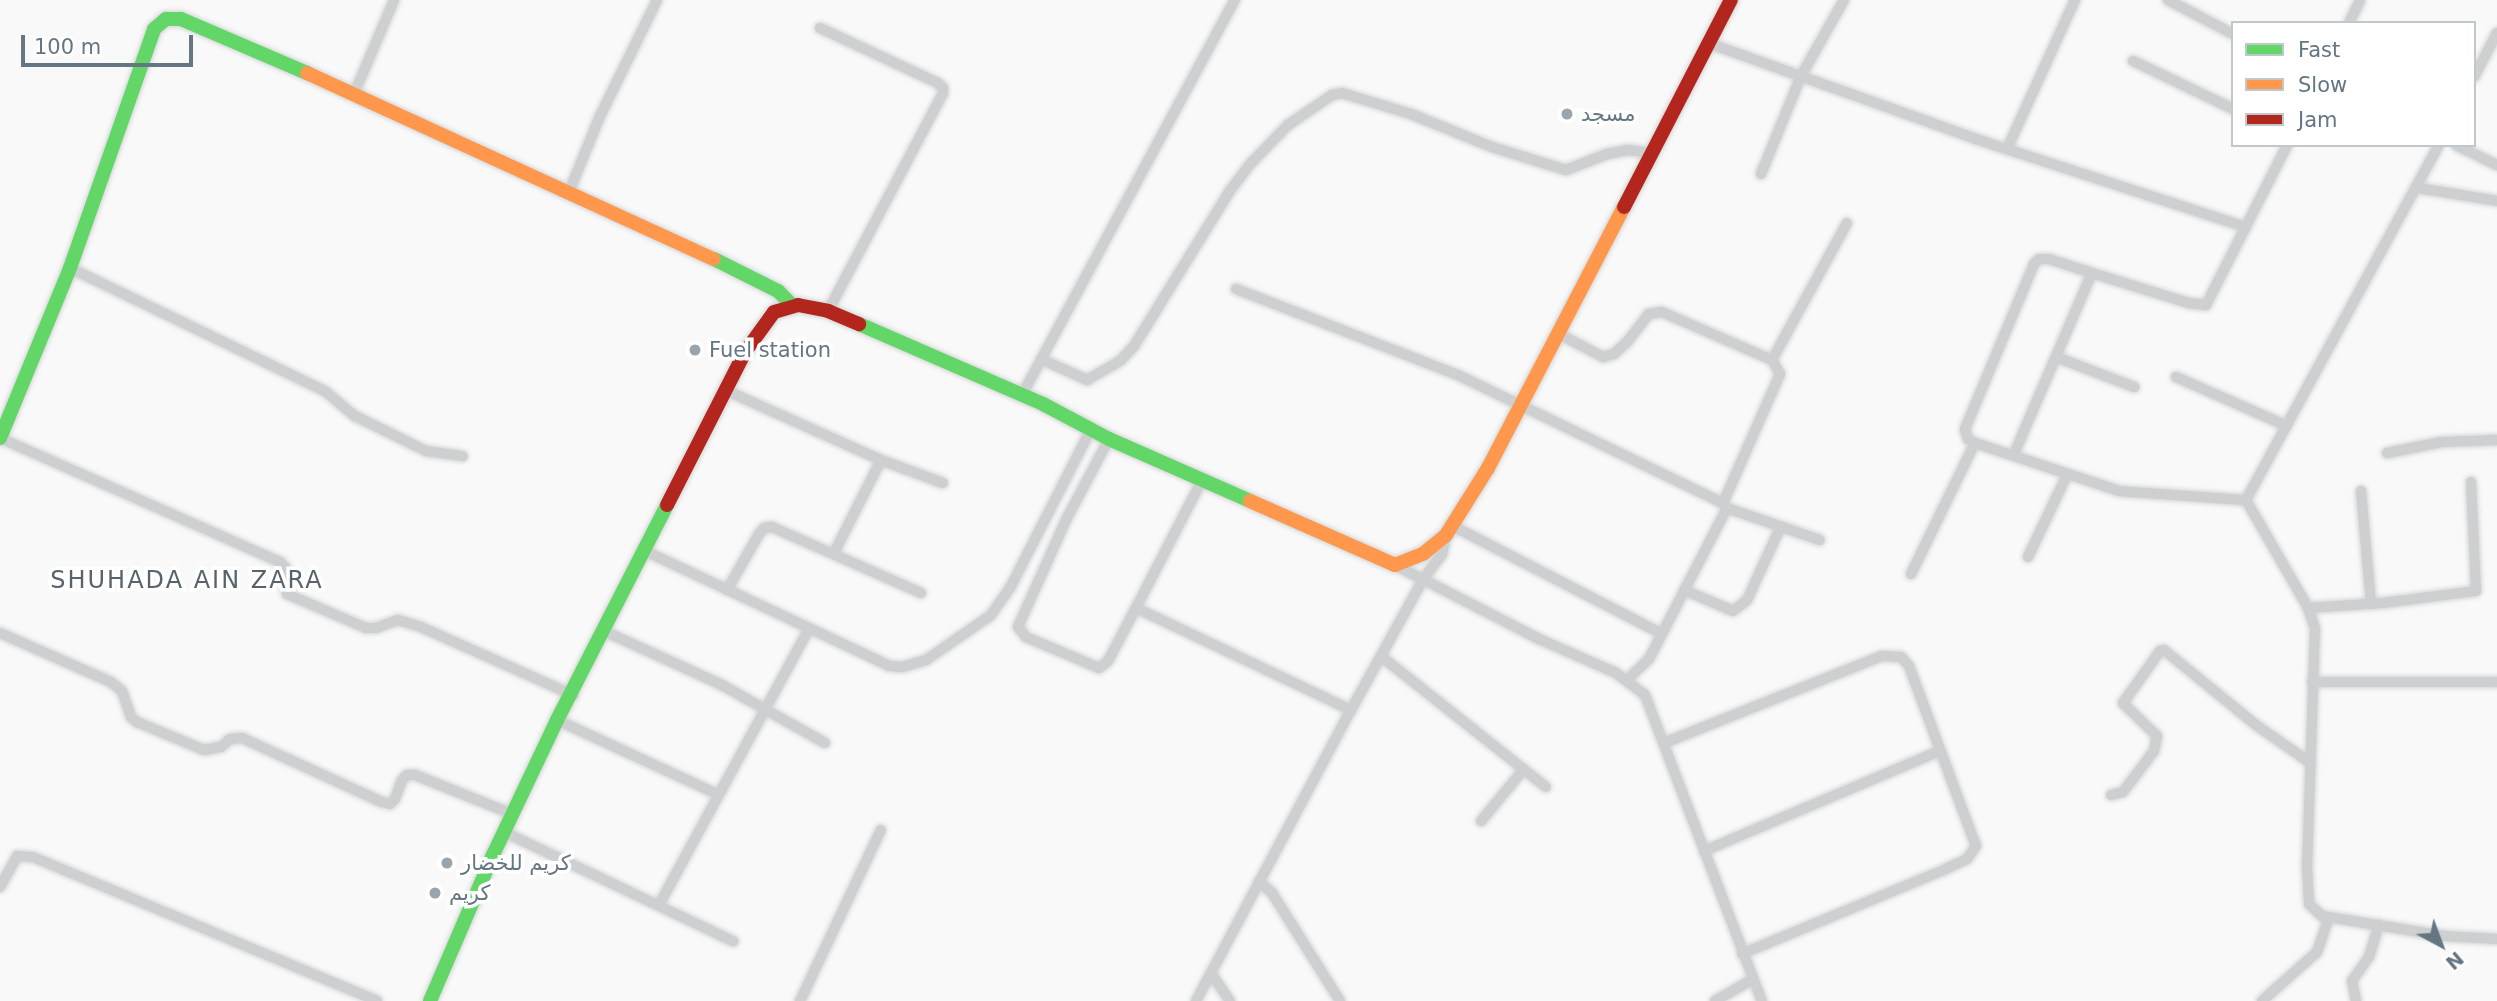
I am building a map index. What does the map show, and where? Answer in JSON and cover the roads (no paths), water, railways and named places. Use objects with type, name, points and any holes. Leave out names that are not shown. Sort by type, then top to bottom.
[{"type":"street","points":[[354,94],[394,0]]},
{"type":"street","points":[[569,192],[600,116],[657,0]]},
{"type":"street","points":[[1022,395],[1235,0]]},
{"type":"street","points":[[1395,565],[1424,553],[1449,530],[1488,468],[1731,0]]},
{"type":"street","points":[[1761,174],[1801,76],[1844,0]]},
{"type":"street","points":[[2007,149],[2075,0]]},
{"type":"street","points":[[2168,0],[2231,33]]},
{"type":"street","points":[[2350,21],[2360,0]]},
{"type":"street","points":[[573,695],[421,627],[398,620],[376,628],[366,628],[287,594],[284,585],[285,567],[280,562],[0,438],[70,268],[154,29],[166,19],[181,19],[354,94],[778,290],[793,306]]},
{"type":"street","points":[[820,28],[938,83],[943,88],[943,93],[828,311]]},
{"type":"street","points":[[2476,73],[2497,33]]},
{"type":"street","points":[[1708,43],[2007,149],[2246,227]]},
{"type":"street","points":[[2133,61],[2231,108]]},
{"type":"street","points":[[1041,359],[1087,380],[1121,360],[1134,346],[1229,192],[1252,162],[1287,125],[1332,95],[1342,93],[1398,110],[1492,147],[1566,170],[1607,154],[1628,150],[1652,153]]},
{"type":"street","points":[[2246,500],[2119,491],[1975,443],[1968,439],[1965,429],[2034,264],[2039,259],[2049,259],[2202,306],[2209,302],[2286,147]]},
{"type":"street","points":[[2246,500],[2438,147]]},
{"type":"street","points":[[2460,147],[2497,164]]},
{"type":"street","points":[[2418,188],[2497,201]]},
{"type":"street","points":[[1772,360],[1847,223]]},
{"type":"street","points":[[70,268],[326,392],[355,416],[426,451],[463,456]]},
{"type":"street","points":[[2014,454],[2092,273]]},
{"type":"street","points":[[1236,289],[1371,339],[1458,375],[1725,505],[1820,540]]},
{"type":"street","points":[[430,1001],[512,814],[557,720],[573,695],[725,390],[766,318],[783,306],[806,305],[828,311],[1022,395],[1109,439],[1424,578],[1539,639],[1627,680],[1645,695],[1762,1001]]},
{"type":"street","points":[[1559,334],[1603,357],[1620,348],[1649,314],[1662,313],[1772,360],[1780,374],[1725,505],[1684,590],[1649,659],[1627,680]]},
{"type":"street","points":[[2056,357],[2134,387]]},
{"type":"street","points":[[2176,377],[2287,426]]},
{"type":"street","points":[[725,390],[880,460],[943,483]]},
{"type":"street","points":[[643,550],[888,666],[902,667],[926,660],[991,615],[1010,588],[1091,429]]},
{"type":"street","points":[[1109,439],[1066,520],[1018,627],[1026,637],[1099,668],[1108,661],[1202,480]]},
{"type":"street","points":[[2387,453],[2442,442],[2497,440]]},
{"type":"street","points":[[1910,574],[1975,443]]},
{"type":"street","points":[[834,553],[880,460]]},
{"type":"street","points":[[2028,557],[2067,475]]},
{"type":"street","points":[[2308,608],[2371,604],[2476,591],[2471,482]]},
{"type":"street","points":[[2361,491],[2371,604]]},
{"type":"street","points":[[2246,500],[2308,608],[2315,628],[2306,896],[2316,912],[2329,917],[2444,936],[2497,939]]},
{"type":"street","points":[[1684,590],[1733,611],[1747,600],[1781,526]]},
{"type":"street","points":[[727,590],[764,528],[772,527],[921,593]]},
{"type":"street","points":[[1196,1001],[1351,710],[1424,578],[1442,554],[1449,530]]},
{"type":"street","points":[[1449,530],[1662,634]]},
{"type":"street","points":[[1136,608],[1351,710]]},
{"type":"street","points":[[659,905],[809,629]]},
{"type":"street","points":[[604,631],[722,685],[825,743]]},
{"type":"street","points":[[0,633],[111,682],[122,691],[131,717],[136,722],[204,750],[221,747],[230,738],[243,738],[382,802],[390,804],[396,799],[402,780],[407,775],[415,775],[512,814]]},
{"type":"street","points":[[2111,795],[2123,792],[2154,751],[2157,736],[2123,703],[2160,651],[2164,650],[2256,726],[2309,762]]},
{"type":"street","points":[[1664,743],[1881,656],[1901,657],[1909,666],[1976,846],[1967,859],[1742,954]]},
{"type":"street","points":[[1382,657],[1546,787]]},
{"type":"street","points":[[2312,682],[2497,682]]},
{"type":"street","points":[[557,720],[717,794]]},
{"type":"street","points":[[1704,851],[1940,751]]},
{"type":"street","points":[[1481,821],[1524,769]]},
{"type":"street","points":[[800,1001],[881,830]]},
{"type":"street","points":[[504,832],[733,941]]},
{"type":"street","points":[[0,887],[17,856],[33,857],[377,1001]]},
{"type":"street","points":[[1259,881],[1272,893],[1340,1001]]},
{"type":"street","points":[[2262,1001],[2316,952],[2329,917]]},
{"type":"street","points":[[2356,1001],[2352,981],[2369,957],[2379,925]]},
{"type":"street","points":[[1211,972],[1230,1001]]},
{"type":"street","points":[[1715,1001],[1753,979]]},
{"type":"place","name":"مسجد","points":[[1567,114]]},
{"type":"place","name":"Fuel station","points":[[695,350]]},
{"type":"place","name":"كريم للخضار","points":[[447,863]]},
{"type":"place","name":"كريم","points":[[435,893]]},
{"type":"district","name":"SHUHADA AIN ZARA","points":[[187,581]]}]
